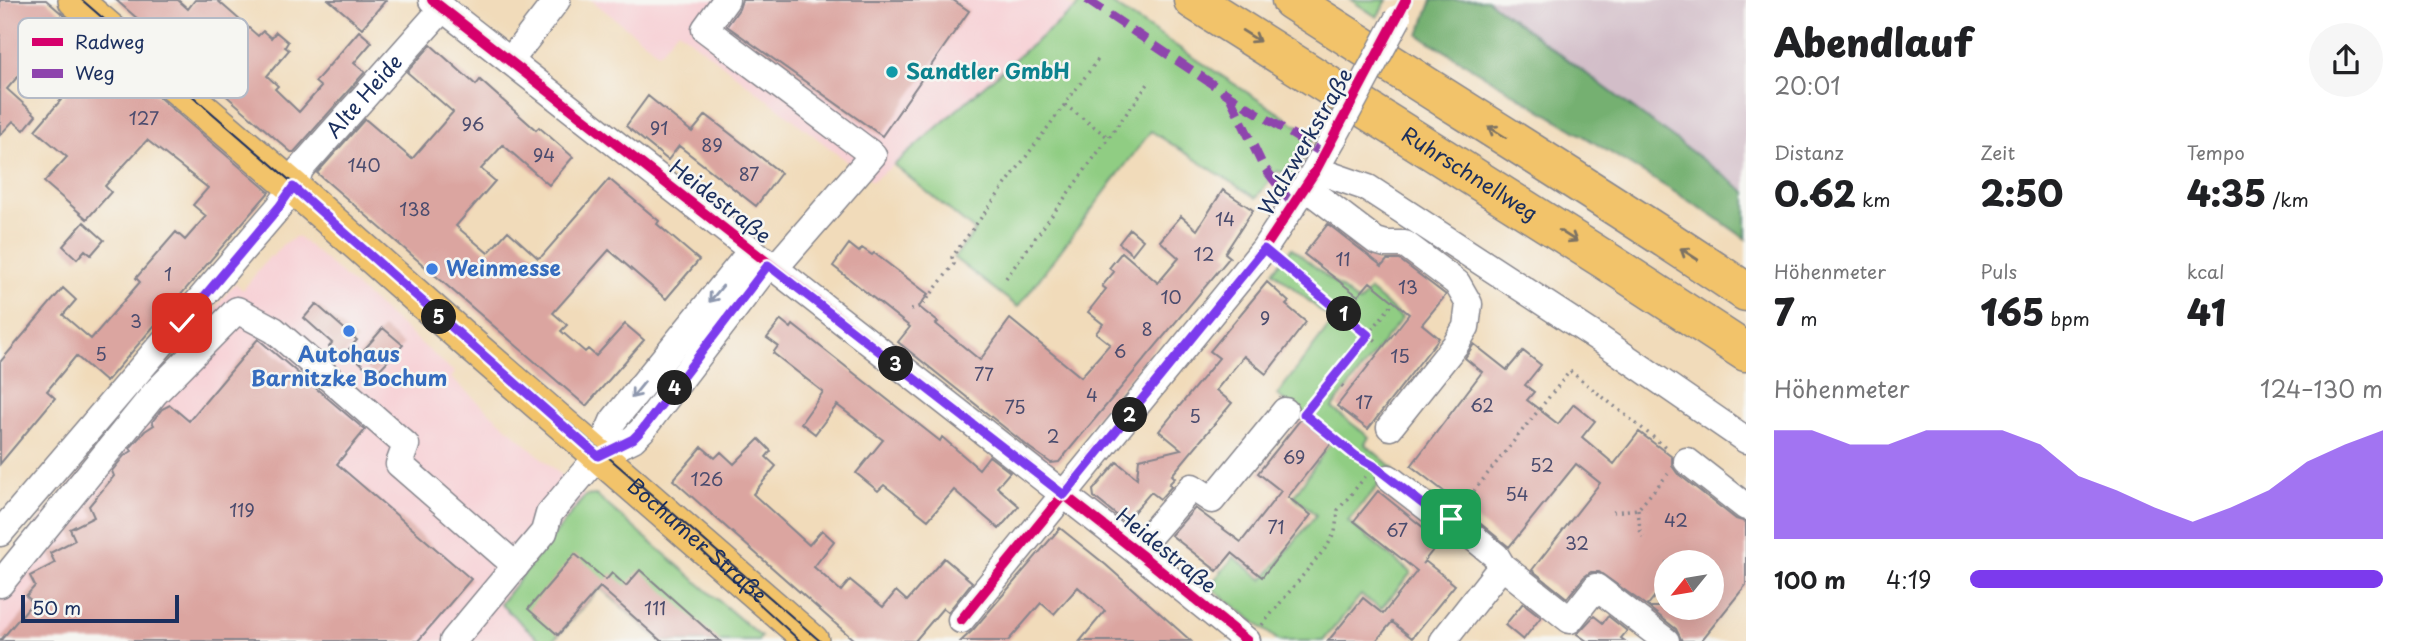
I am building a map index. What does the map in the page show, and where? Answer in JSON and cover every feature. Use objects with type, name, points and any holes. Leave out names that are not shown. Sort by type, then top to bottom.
[{"type":"highway","name":"Ruhrschnellweg","points":[[1194,0],[1746,352]]},
{"type":"highway","points":[[1291,0],[1746,292]]},
{"type":"main road","name":"Bochumer Straße","points":[[75,0],[96,18]]},
{"type":"main road","name":"Bochumer Straße","points":[[189,98],[812,641]]},
{"type":"street","points":[[510,61],[556,0]]},
{"type":"street","points":[[726,0],[705,29],[873,155],[764,262]]},
{"type":"street","name":"Alte Heide","points":[[0,533],[279,207],[293,187],[300,169],[437,4]]},
{"type":"street","name":"Heidestraße","points":[[437,4],[1136,551],[1252,636]]},
{"type":"street","name":"Walzwerkstraße","points":[[961,620],[1264,249],[1310,179],[1402,9]]},
{"type":"street","points":[[1310,179],[1376,241],[1405,244],[1457,283],[1469,304],[1466,327],[1456,344],[1390,427]]},
{"type":"street","points":[[1310,179],[1368,188],[1590,332],[1746,440]]},
{"type":"street","name":"Heidestraße","points":[[453,641],[544,532],[550,514],[598,456],[613,421],[764,262]]},
{"type":"street","points":[[0,584],[155,393],[237,310],[274,330],[406,445],[399,464],[516,566]]},
{"type":"street","points":[[1136,551],[1192,486],[1212,500],[1285,411]]},
{"type":"street","points":[[1684,460],[1746,507]]},
{"type":"street","points":[[1381,472],[1437,515],[1451,519],[1496,556],[1502,566],[1570,620],[1596,587],[1666,641]]},
{"type":"street","points":[[1443,641],[1502,566]]},
{"type":"path","points":[[911,310],[922,306],[954,264],[952,257],[1099,58]]},
{"type":"path","points":[[1006,278],[1148,84]]},
{"type":"path","points":[[1065,105],[1110,138]]},
{"type":"path","points":[[1264,249],[1379,343]]},
{"type":"path","points":[[1252,636],[1328,545],[1335,532],[1338,510],[1381,472],[1356,456],[1304,414],[1393,303]]},
{"type":"path","points":[[1451,519],[1570,371],[1684,460],[1638,509],[1613,512]]},
{"type":"path","points":[[1334,379],[1346,389]]},
{"type":"path","points":[[1638,509],[1643,537]]},
{"type":"shaded area","points":[[591,0],[1063,0],[1075,8],[872,181],[678,30],[659,53]]},
{"type":"shaded area","points":[[1487,0],[1746,0],[1746,192]]},
{"type":"shaded area","points":[[296,237],[455,373],[451,378],[585,496],[500,604],[541,641],[0,641],[0,566],[160,379],[235,283],[243,290],[270,256]]},
{"type":"green space","points":[[1080,0],[1106,0],[1315,137],[1295,173],[1292,175],[1277,171],[1256,198],[1151,131],[1018,307],[954,258],[975,231],[894,165],[1076,8]]},
{"type":"green space","points":[[1351,0],[1387,0],[1377,17]]},
{"type":"green space","points":[[1432,0],[1487,0],[1746,192],[1746,239],[1715,217],[1419,35]]},
{"type":"green space","points":[[1292,248],[1359,303],[1369,290],[1402,318],[1332,408],[1369,437],[1365,444],[1393,468],[1348,521],[1411,573],[1381,609],[1361,595],[1323,641],[1279,641],[1209,586],[1234,557],[1263,580],[1316,515],[1294,496],[1334,437],[1277,395],[1333,321],[1273,271]]},
{"type":"green space","points":[[596,495],[761,637],[758,641],[661,641],[600,588],[553,641],[541,641],[500,604],[585,496]]},
{"type":"building","points":[[0,0],[46,0],[67,18],[18,18],[18,76],[7,89],[36,115],[24,130],[13,121],[0,135]]},
{"type":"building","points":[[116,0],[178,0],[188,9],[195,0],[217,0],[238,18],[137,18]]},
{"type":"building","points":[[329,0],[386,0],[362,28]]},
{"type":"building","name":"Sandtler GmbH","points":[[742,0],[953,0],[969,11],[882,136],[727,26]]},
{"type":"building","points":[[248,27],[258,36],[263,31],[271,38],[276,32],[288,42],[285,47],[289,50],[267,76],[278,86],[275,89],[299,112],[321,87],[315,82],[359,31],[372,42],[354,63],[365,72],[294,152],[229,98],[248,98]]},
{"type":"building","points":[[431,45],[476,85],[480,80],[536,130],[539,127],[573,157],[549,185],[503,145],[481,169],[495,181],[456,226],[488,253],[508,231],[538,258],[542,256],[609,179],[659,221],[657,224],[699,260],[666,299],[609,250],[553,313],[567,325],[561,331],[585,352],[588,349],[596,356],[625,324],[644,340],[586,406],[317,173],[365,119],[412,159],[453,112],[407,72]]},
{"type":"building","points":[[648,96],[692,132],[706,115],[781,173],[756,206],[679,146],[668,160],[626,126]]},
{"type":"building","points":[[63,98],[160,98],[269,192],[106,382],[76,356],[47,391],[55,398],[0,464],[0,362],[63,288],[76,300],[63,315],[91,339],[140,282],[136,278],[176,232],[185,240],[206,216],[193,205],[208,188],[147,140],[105,186],[111,192],[87,219],[44,182],[67,157],[35,130]]},
{"type":"building","points":[[1223,190],[1253,210],[1225,253],[1230,257],[1059,462],[1051,463],[1030,448],[898,342],[910,327],[833,266],[849,244],[859,252],[862,248],[872,255],[874,253],[928,294],[919,307],[980,360],[1010,319],[1081,377],[1110,344],[1096,333],[1103,324],[1088,312],[1106,289],[1102,286],[1114,272],[1109,268],[1122,252],[1158,283],[1179,258],[1160,241],[1181,216],[1197,230]]},
{"type":"building","points":[[84,222],[104,240],[91,255],[85,250],[77,259],[63,246]]},
{"type":"building","points":[[1328,224],[1382,266],[1387,260],[1400,260],[1446,295],[1422,324],[1439,338],[1368,429],[1337,406],[1409,314],[1370,282],[1358,296],[1304,254]]},
{"type":"building","points":[[1130,229],[1143,240],[1132,254],[1119,243]]},
{"type":"building","points":[[1267,282],[1289,302],[1286,305],[1306,322],[1266,374],[1244,356],[1216,390],[1232,403],[1172,475],[1175,478],[1169,484],[1172,486],[1160,499],[1151,492],[1125,522],[1094,497],[1093,490],[1117,462],[1137,478],[1139,459],[1181,449],[1159,431],[1219,358],[1210,351]]},
{"type":"building","points":[[316,304],[357,340],[341,358],[329,347],[332,343],[304,318]]},
{"type":"building","points":[[781,320],[791,328],[793,325],[940,441],[942,437],[979,469],[989,456],[1010,472],[997,487],[1019,506],[999,529],[954,490],[928,520],[884,485],[878,491],[856,473],[883,440],[837,405],[815,434],[801,423],[823,392],[773,353],[778,346],[767,338]]},
{"type":"building","points":[[383,328],[403,345],[374,375],[356,359]]},
{"type":"building","points":[[258,339],[365,430],[337,464],[471,579],[418,641],[0,641],[33,602],[26,596],[35,586],[30,576],[55,563],[50,553],[75,540],[70,529],[94,517],[89,506],[114,476],[112,471],[124,456],[132,451],[130,448],[154,425],[152,422],[162,409],[170,405],[189,421]]},
{"type":"building","points":[[1474,344],[1507,370],[1523,351],[1541,365],[1525,385],[1534,392],[1527,400],[1558,424],[1574,404],[1595,421],[1582,437],[1614,464],[1639,432],[1672,457],[1672,466],[1677,473],[1736,519],[1746,522],[1746,585],[1724,612],[1724,550],[1654,550],[1654,597],[1647,606],[1599,572],[1591,572],[1584,577],[1567,598],[1532,570],[1600,483],[1576,464],[1509,547],[1470,515],[1472,513],[1411,466],[1482,372],[1465,358]]},
{"type":"building","points":[[1301,419],[1331,443],[1288,497],[1311,515],[1262,577],[1232,553],[1217,571],[1171,535],[1195,508],[1241,542],[1281,491],[1258,473]]},
{"type":"building","points":[[759,439],[771,451],[766,457],[776,466],[753,494],[809,545],[822,530],[834,541],[814,567],[841,591],[850,580],[883,607],[896,591],[907,601],[944,558],[972,582],[948,612],[943,608],[915,641],[855,641],[673,480],[702,447],[715,458],[721,452],[734,464]]},
{"type":"building","points":[[1378,491],[1440,541],[1422,564],[1425,561],[1455,585],[1412,638],[1392,622],[1376,641],[1328,641],[1363,598],[1383,614],[1417,571],[1354,521]]},
{"type":"building","points":[[1060,528],[1191,641],[1080,641],[1105,611],[1078,587],[1054,614],[1041,603],[1008,641],[961,641]]},
{"type":"building","points":[[575,554],[606,580],[612,573],[626,586],[640,570],[720,641],[661,641],[600,587],[558,635],[528,609]]},
{"type":"building","points":[[1523,603],[1541,617],[1523,640],[1505,625]]},
{"type":"building","points":[[1594,616],[1603,623],[1608,616],[1627,631],[1621,638],[1625,641],[1587,641],[1577,634]]},
{"type":"building","points":[[1665,620],[1718,620],[1701,641],[1682,641],[1676,629]]},
{"type":"tram line","points":[[82,0],[103,18]]},
{"type":"tram line","points":[[195,98],[820,641]]},
{"type":"tram line","points":[[702,551],[800,641]]},
{"type":"marked path","points":[[1087,0],[1230,96],[1324,154]]},
{"type":"marked path","points":[[1230,97],[1263,166],[1293,205]]},
{"type":"cycle path","points":[[432,0],[1247,641]]},
{"type":"cycle path","points":[[961,620],[1264,249],[1316,170],[1406,0]]},
{"type":"place","name":"Sandtler GmbH","points":[[892,72]]},
{"type":"place","name":"Weinmesse","points":[[432,269]]},
{"type":"place","name":"Autohaus Barnitzke Bochum","points":[[349,331]]},
{"type":"route","points":[[182,323],[293,187],[598,456],[633,439],[642,430],[768,265],[1064,495],[1264,249],[1368,335],[1304,414],[1437,515],[1451,519]]}]
